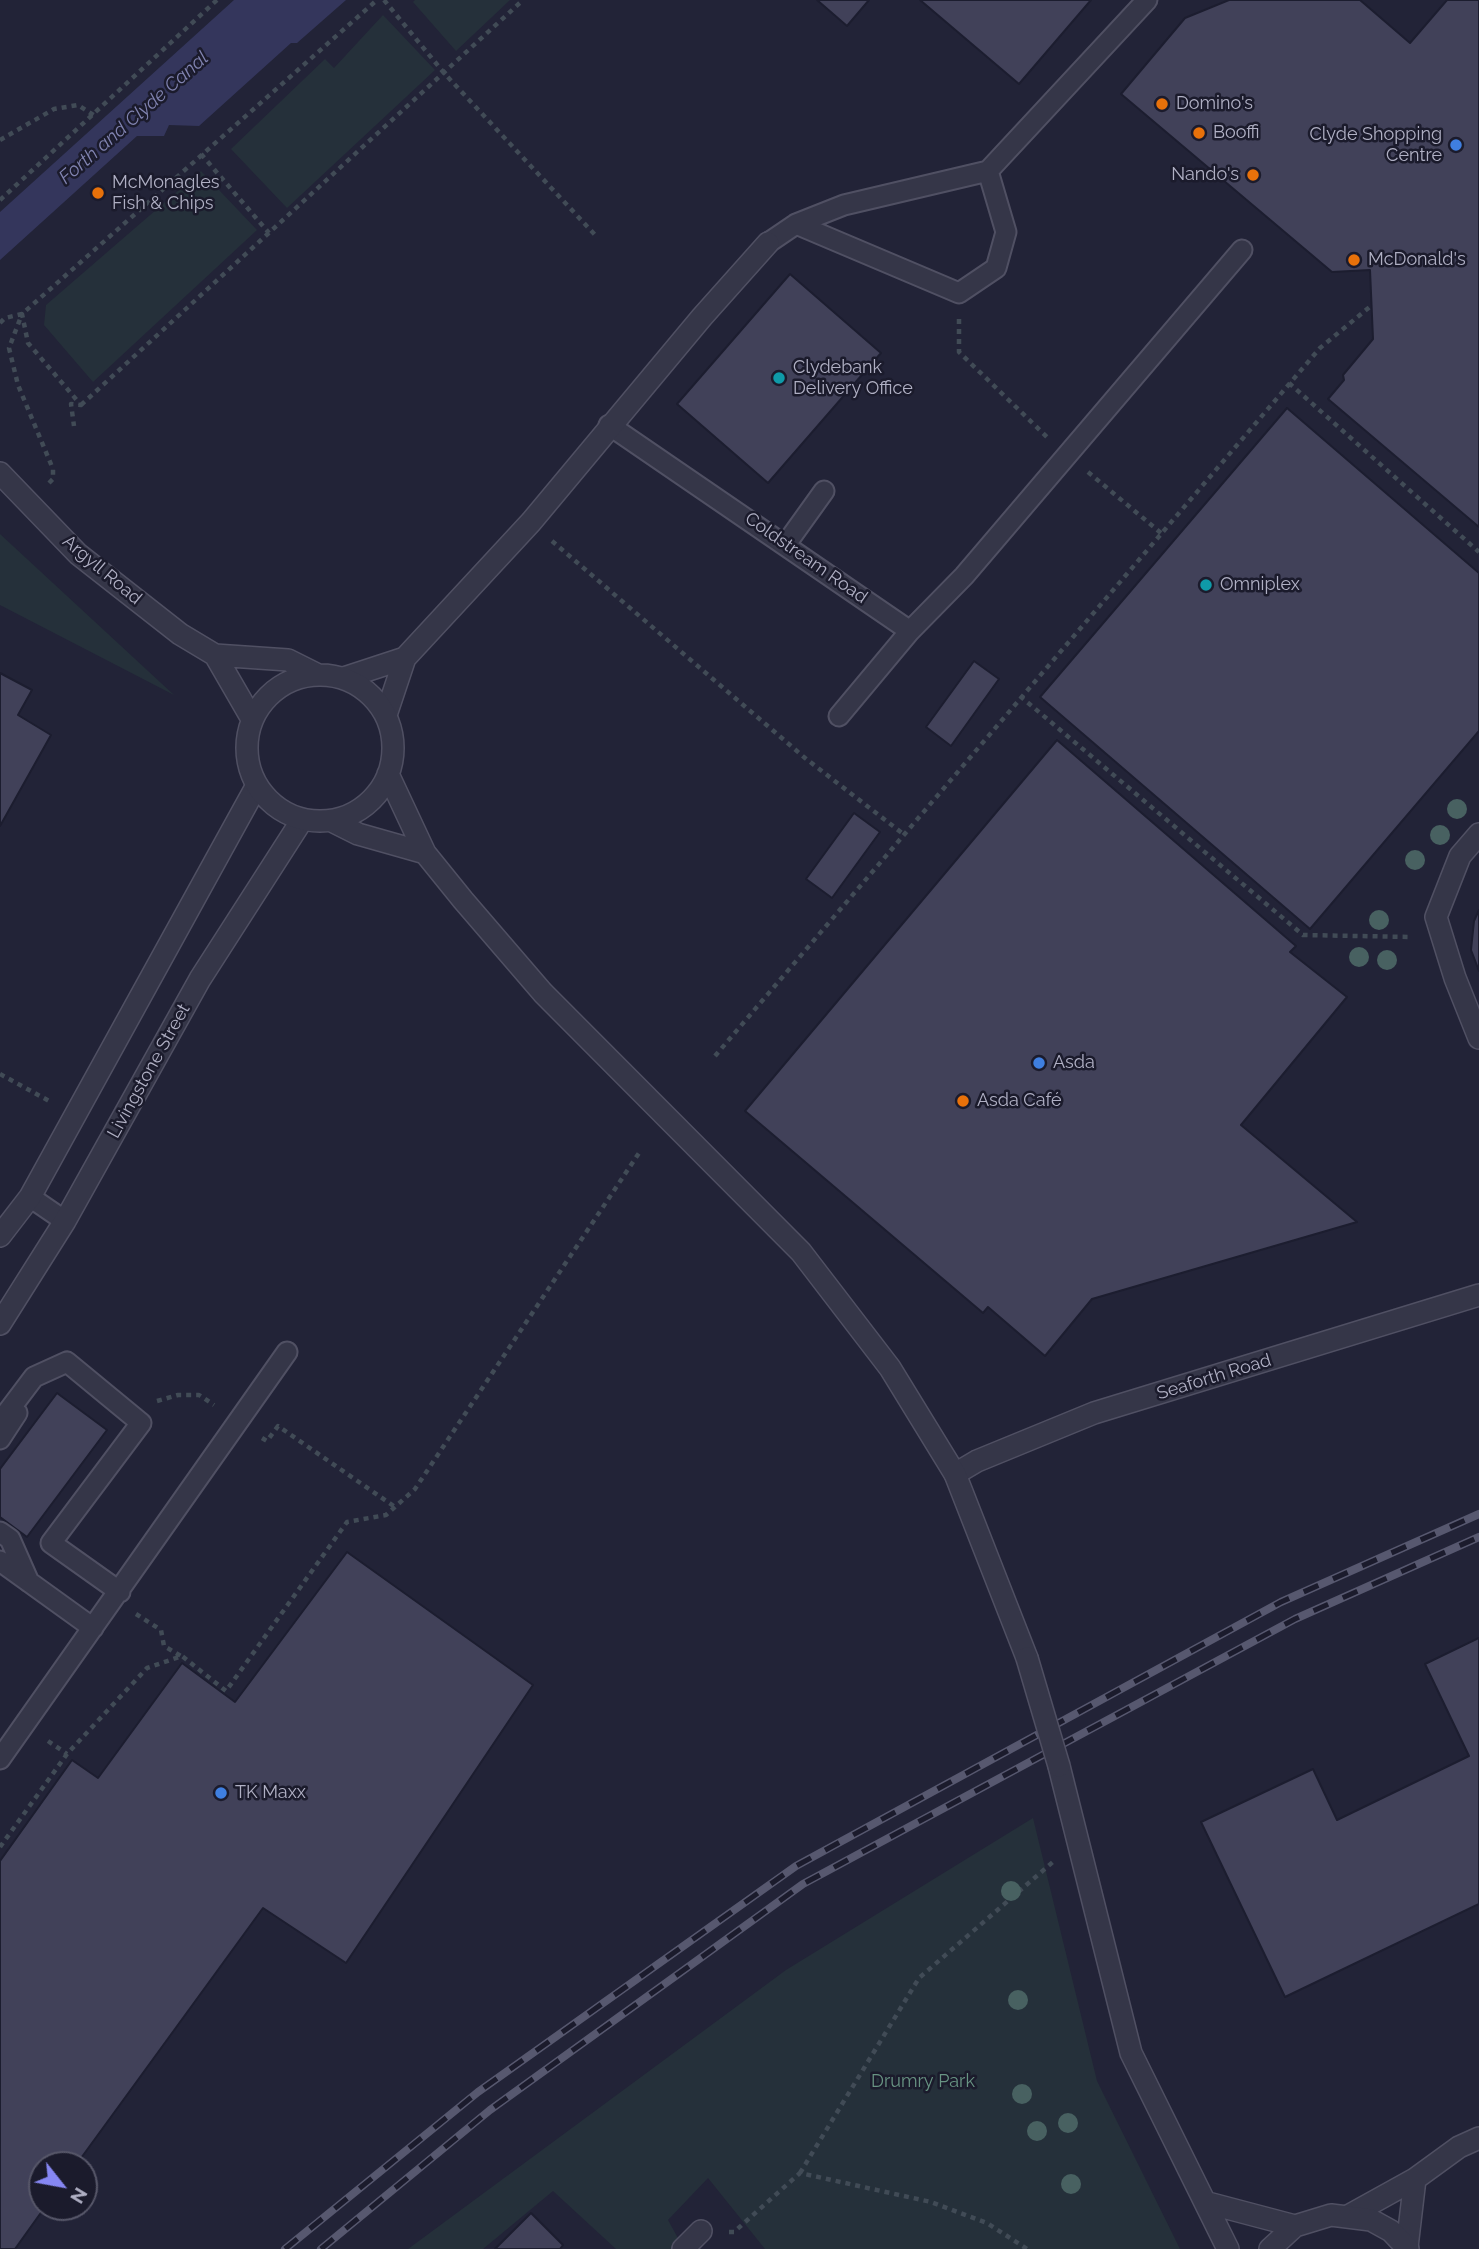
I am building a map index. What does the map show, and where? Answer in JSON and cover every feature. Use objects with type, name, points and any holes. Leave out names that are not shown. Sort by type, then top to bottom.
[{"type":"street","points":[[386,715],[405,658],[531,522],[610,425],[768,243]]},
{"type":"street","name":"Argyll Road","points":[[0,473],[78,554],[180,634],[215,655],[288,660],[316,674]]},
{"type":"street","name":"Argyll Road","points":[[215,655],[252,719]]},
{"type":"street","points":[[344,678],[405,658]]},
{"type":"street","points":[[332,821],[366,805],[380,791],[393,754],[392,734],[386,715],[376,699],[344,678],[316,674],[289,680],[267,696],[252,719],[247,765],[257,787],[269,802],[284,813],[302,820],[332,821],[358,834],[425,853]]},
{"type":"street","points":[[388,774],[425,853],[543,993],[801,1252],[890,1368],[955,1474],[1027,1658],[1059,1766],[1131,2053],[1208,2203],[1228,2249]]},
{"type":"street","points":[[0,1236],[30,1197],[257,787]]},
{"type":"street","name":"Livingstone Street","points":[[0,1324],[65,1221],[200,979],[302,820]]},
{"type":"street","points":[[1479,834],[1460,856],[1436,917],[1455,978],[1479,1038]]},
{"type":"street","name":"Seaforth Road","points":[[955,1474],[977,1461],[1094,1413],[1479,1295]]},
{"type":"street","points":[[1350,2215],[1415,2179],[1479,2137]]},
{"type":"street","points":[[1408,2248],[1415,2179]]},
{"type":"street","points":[[1208,2203],[1295,2226]]},
{"type":"street","points":[[1270,2249],[1295,2226],[1331,2215],[1350,2215],[1371,2220],[1391,2231],[1408,2248]]},
{"type":"street","points":[[683,2249],[701,2231]]},
{"type":"lane","points":[[768,243],[796,224],[844,205],[988,171],[1147,0]]},
{"type":"lane","points":[[796,224],[959,293],[996,268],[1006,232],[988,171]]},
{"type":"lane","points":[[839,716],[910,631],[964,576],[1242,250]]},
{"type":"lane","name":"Coldstream Road","points":[[610,425],[910,631]]},
{"type":"lane","points":[[786,544],[824,491]]},
{"type":"lane","points":[[30,1197],[65,1221]]},
{"type":"lane","points":[[0,1759],[287,1352]]},
{"type":"lane","points":[[0,1422],[34,1377],[67,1362],[141,1423],[51,1543],[120,1592]]},
{"type":"lane","points":[[0,1439],[16,1417],[34,1377]]},
{"type":"lane","points":[[0,1532],[10,1539],[30,1583]]},
{"type":"lane","points":[[0,1561],[93,1629]]},
{"type":"path","points":[[0,200],[95,116],[217,0]]},
{"type":"path","points":[[30,505],[53,479],[53,469],[19,385],[9,348],[22,314],[377,0]]},
{"type":"path","points":[[384,0],[444,73],[597,237]]},
{"type":"path","points":[[74,426],[71,404],[82,405],[523,0]]},
{"type":"path","points":[[0,140],[54,109],[78,105],[95,116]]},
{"type":"path","points":[[201,155],[269,233]]},
{"type":"path","points":[[959,293],[959,352],[1010,404],[1161,533]]},
{"type":"path","points":[[715,1056],[902,833],[1320,348],[1372,305]]},
{"type":"path","points":[[0,323],[5,318],[22,314]]},
{"type":"path","points":[[22,314],[28,343],[82,405]]},
{"type":"path","points":[[1290,383],[1479,552]]},
{"type":"path","points":[[531,522],[805,758],[902,833]]},
{"type":"path","points":[[1020,696],[1303,935],[1444,939]]},
{"type":"path","points":[[0,1074],[74,1115]]},
{"type":"path","points":[[0,1847],[67,1754],[148,1668],[182,1656],[226,1691],[346,1522],[386,1515],[415,1489],[641,1150]]},
{"type":"path","points":[[701,2231],[734,2232],[800,2173],[919,1978],[1077,1839]]},
{"type":"path","points":[[800,2173],[931,2202],[987,2223],[1027,2249]]},
{"type":"green space","points":[[510,0],[456,51],[413,2]]},
{"type":"green space","points":[[383,15],[435,70],[287,208],[231,149],[325,59],[334,68]]},
{"type":"green space","points":[[201,171],[257,230],[93,382],[44,325],[46,305]]},
{"type":"green space","points":[[0,534],[174,695],[0,605]]},
{"type":"green space","name":"Drumry Park","points":[[1033,1818],[1097,2081],[1180,2249],[765,2249],[708,2178],[668,2220],[679,2240],[671,2249],[616,2249],[553,2191],[483,2249],[408,2249],[786,1970]]},
{"type":"water","name":"Forth and Clyde Canal","points":[[234,0],[346,0],[297,43],[291,43],[199,126],[169,125],[164,136],[137,136],[0,260],[0,212]]},
{"type":"building","points":[[817,0],[869,0],[847,26]]},
{"type":"building","points":[[920,0],[1091,0],[1019,84]]},
{"type":"building","points":[[1229,0],[1360,0],[1410,43],[1447,0],[1479,0],[1479,527],[1328,399],[1344,380],[1343,375],[1373,339],[1370,270],[1332,272],[1121,94],[1185,18]]},
{"type":"building","name":"Clydebank Delivery Office","points":[[790,274],[881,353],[768,483],[677,404]]},
{"type":"building","points":[[1287,408],[1479,573],[1479,731],[1310,929],[1040,697]]},
{"type":"building","points":[[974,661],[999,679],[951,746],[926,727]]},
{"type":"building","points":[[0,673],[32,690],[18,715],[51,735],[0,826]]},
{"type":"building","name":"Asda","points":[[1057,740],[1296,946],[1290,952],[1347,997],[1241,1125],[1357,1222],[1092,1299],[1045,1356],[988,1307],[983,1313],[745,1111]]},
{"type":"building","points":[[854,813],[880,832],[832,898],[806,879]]},
{"type":"building","points":[[1479,910],[1479,971],[1471,950],[1474,921]]},
{"type":"building","points":[[57,1393],[107,1430],[27,1537],[0,1517],[0,1469]]},
{"type":"building","points":[[347,1552],[533,1685],[346,1963],[263,1908],[86,2151],[28,2151],[28,2221],[35,2221],[15,2249],[0,2249],[0,1861],[72,1760],[98,1778],[182,1663],[235,1702]]},
{"type":"building","points":[[1479,1638],[1479,1904],[1285,1997],[1201,1822],[1313,1769],[1337,1820],[1469,1756],[1425,1664]]},
{"type":"building","points":[[531,2213],[563,2245],[560,2249],[495,2249]]},
{"type":"railway","points":[[285,2249],[478,2092],[796,1866],[1281,1602],[1479,1514]]},
{"type":"railway","points":[[321,2249],[490,2110],[803,1884],[1295,1619],[1479,1537]]},
{"type":"place","name":"Domino's","points":[[1162,104]]},
{"type":"place","name":"Booffi","points":[[1199,133]]},
{"type":"place","name":"Clyde Shopping Centre","points":[[1456,145]]},
{"type":"place","name":"Nando's","points":[[1253,175]]},
{"type":"place","name":"McMonagles Fish & Chips","points":[[98,193]]},
{"type":"place","name":"McDonald's","points":[[1354,260]]},
{"type":"place","name":"Clydebank Delivery Office","points":[[779,378]]},
{"type":"place","name":"Omniplex","points":[[1206,585]]},
{"type":"place","name":"Asda","points":[[1039,1063]]},
{"type":"place","name":"Asda Café","points":[[963,1101]]},
{"type":"place","name":"TK Maxx","points":[[221,1793]]}]
